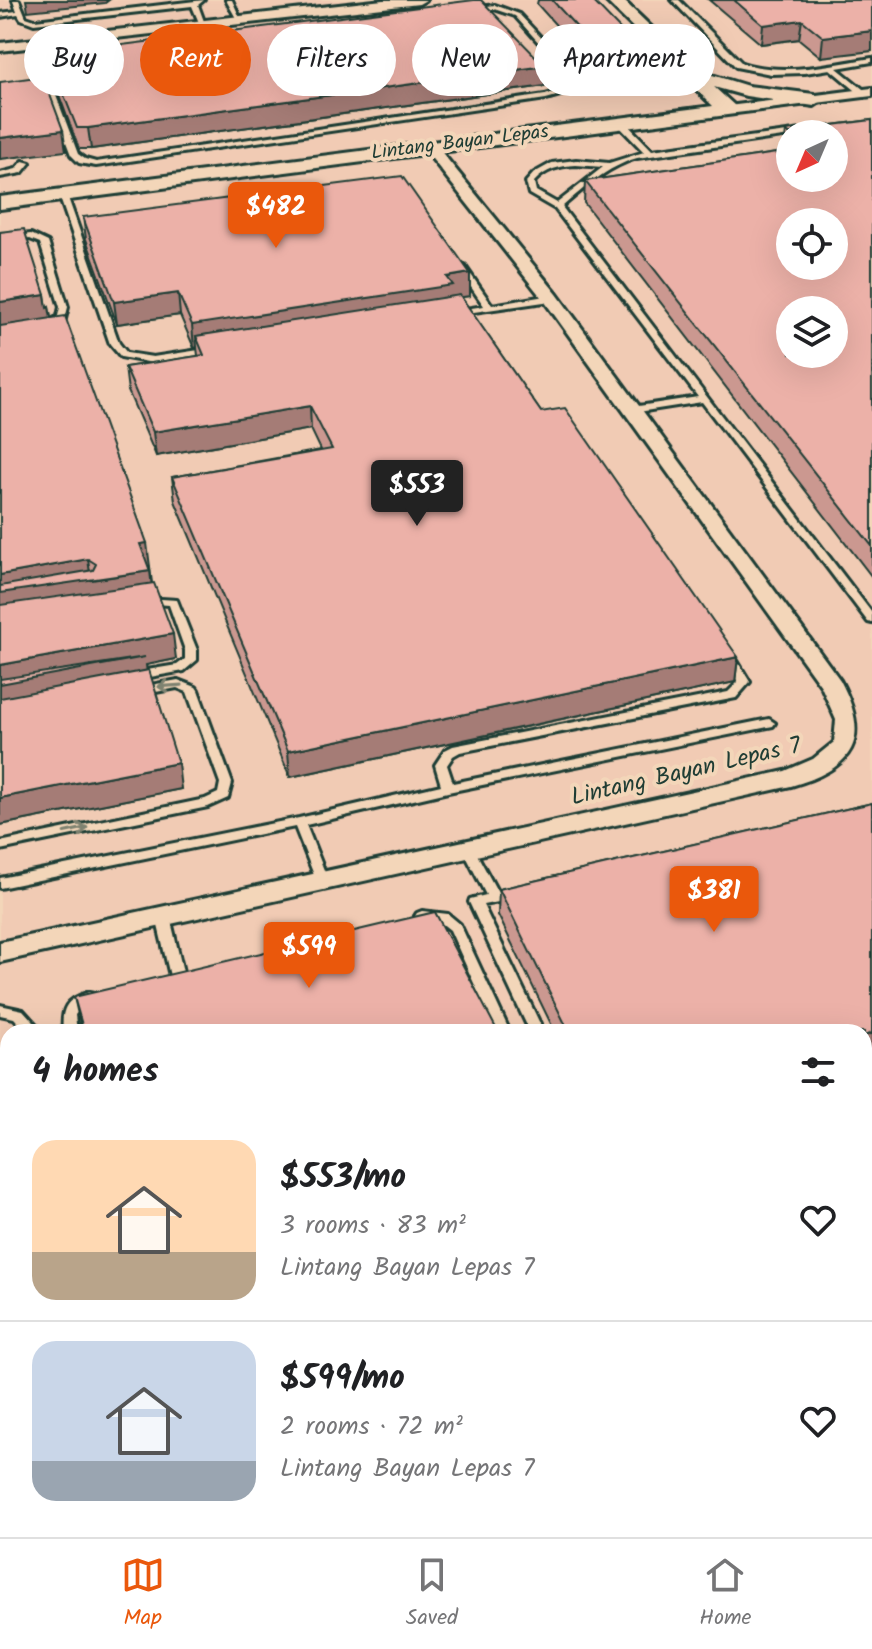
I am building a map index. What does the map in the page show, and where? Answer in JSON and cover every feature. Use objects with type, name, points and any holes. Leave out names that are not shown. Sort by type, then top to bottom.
[{"type":"street","points":[[202,24],[419,0]]},
{"type":"street","points":[[613,0],[639,24]]},
{"type":"street","points":[[0,47],[140,31]]},
{"type":"street","points":[[715,81],[746,91],[814,100]]},
{"type":"street","name":"Lintang Bayan Lepas","points":[[0,203],[868,93]]},
{"type":"street","points":[[714,96],[728,110]]},
{"type":"street","name":"Lintang Bayan Lepas 7","points":[[0,952],[791,778],[828,764],[843,747],[848,722],[832,685],[551,298],[430,147]]},
{"type":"lane","points":[[16,0],[26,20],[39,22],[197,2],[202,24]]},
{"type":"lane","points":[[231,0],[239,19]]},
{"type":"lane","points":[[675,0],[739,65],[762,71],[872,60]]},
{"type":"lane","points":[[495,7],[517,15],[577,81],[578,87],[546,97],[96,164],[82,161],[75,155],[42,68],[58,62],[267,35],[495,7]]},
{"type":"lane","points":[[0,15],[21,12]]},
{"type":"lane","points":[[255,18],[267,35]]},
{"type":"lane","points":[[830,66],[868,93]]},
{"type":"lane","points":[[621,123],[650,153]]},
{"type":"lane","points":[[558,207],[607,165],[625,156],[776,136]]},
{"type":"lane","points":[[0,175],[19,171],[26,163]]},
{"type":"lane","points":[[607,165],[567,163],[536,174],[530,182],[532,192],[558,207],[872,620]]},
{"type":"lane","points":[[63,195],[115,344],[124,355],[153,360],[229,348]]},
{"type":"lane","points":[[0,240],[31,236],[44,242],[64,307],[62,317],[38,325]]},
{"type":"lane","points":[[455,259],[490,308]]},
{"type":"lane","points":[[444,315],[551,298]]},
{"type":"lane","points":[[632,410],[704,399]]},
{"type":"lane","points":[[120,678],[180,668],[191,660],[191,650],[173,602],[159,599],[130,604]]},
{"type":"lane","points":[[448,788],[441,765],[449,753],[457,749],[732,695],[744,682],[724,650]]},
{"type":"lane","points":[[0,846],[208,803],[224,795],[226,783],[192,690],[178,684],[123,694]]},
{"type":"lane","points":[[0,883],[769,723]]},
{"type":"lane","points":[[299,822],[322,880]]},
{"type":"lane","points":[[468,848],[494,898]]},
{"type":"lane","points":[[525,892],[475,902],[533,1024]]},
{"type":"lane","points":[[408,919],[433,915],[450,921],[499,1024]]},
{"type":"lane","points":[[163,917],[170,978],[193,972]]},
{"type":"lane","points":[[69,1024],[68,1014],[72,1006],[79,1000],[104,993]]},
{"type":"lane","points":[[0,1010],[18,1014],[28,1024]]},
{"type":"shaded area","points":[[0,0],[872,0],[872,1024],[0,1024]]},
{"type":"building","points":[[481,0],[504,24],[412,24],[412,84],[396,86],[396,24],[286,24]]},
{"type":"building","points":[[552,0],[592,0],[615,24],[574,24]]},
{"type":"building","points":[[734,0],[872,0],[872,31],[823,37],[802,20],[763,25]]},
{"type":"building","points":[[267,26],[267,96],[324,96],[77,128],[64,96],[124,96],[124,45],[140,43],[140,96],[251,96],[251,28]]},
{"type":"building","points":[[518,38],[534,55],[534,67],[518,70]]},
{"type":"building","points":[[24,79],[24,96],[50,96],[63,130],[0,138],[0,82]]},
{"type":"building","points":[[872,120],[872,546],[585,181],[776,153],[776,192],[848,192],[848,123]]},
{"type":"building","points":[[402,176],[470,273],[447,277],[453,285],[192,325],[178,293],[114,302],[83,217]]},
{"type":"building","points":[[24,229],[45,295],[0,302],[0,232]]},
{"type":"building","points":[[460,295],[541,412],[565,408],[738,657],[288,751],[172,477],[332,449],[310,406],[153,432],[125,367],[204,355],[196,336]]},
{"type":"building","points":[[65,316],[147,543],[140,544],[150,571],[0,593],[0,586],[93,570],[96,564],[88,559],[0,575],[0,326]]},
{"type":"building","points":[[154,583],[173,634],[0,665],[0,605]]},
{"type":"building","points":[[145,657],[0,684],[0,679]]},
{"type":"building","points":[[149,670],[178,763],[0,798],[0,698]]},
{"type":"building","points":[[872,803],[872,1024],[565,1024],[499,889]]},
{"type":"building","points":[[435,912],[494,1024],[82,1024],[74,997]]}]
